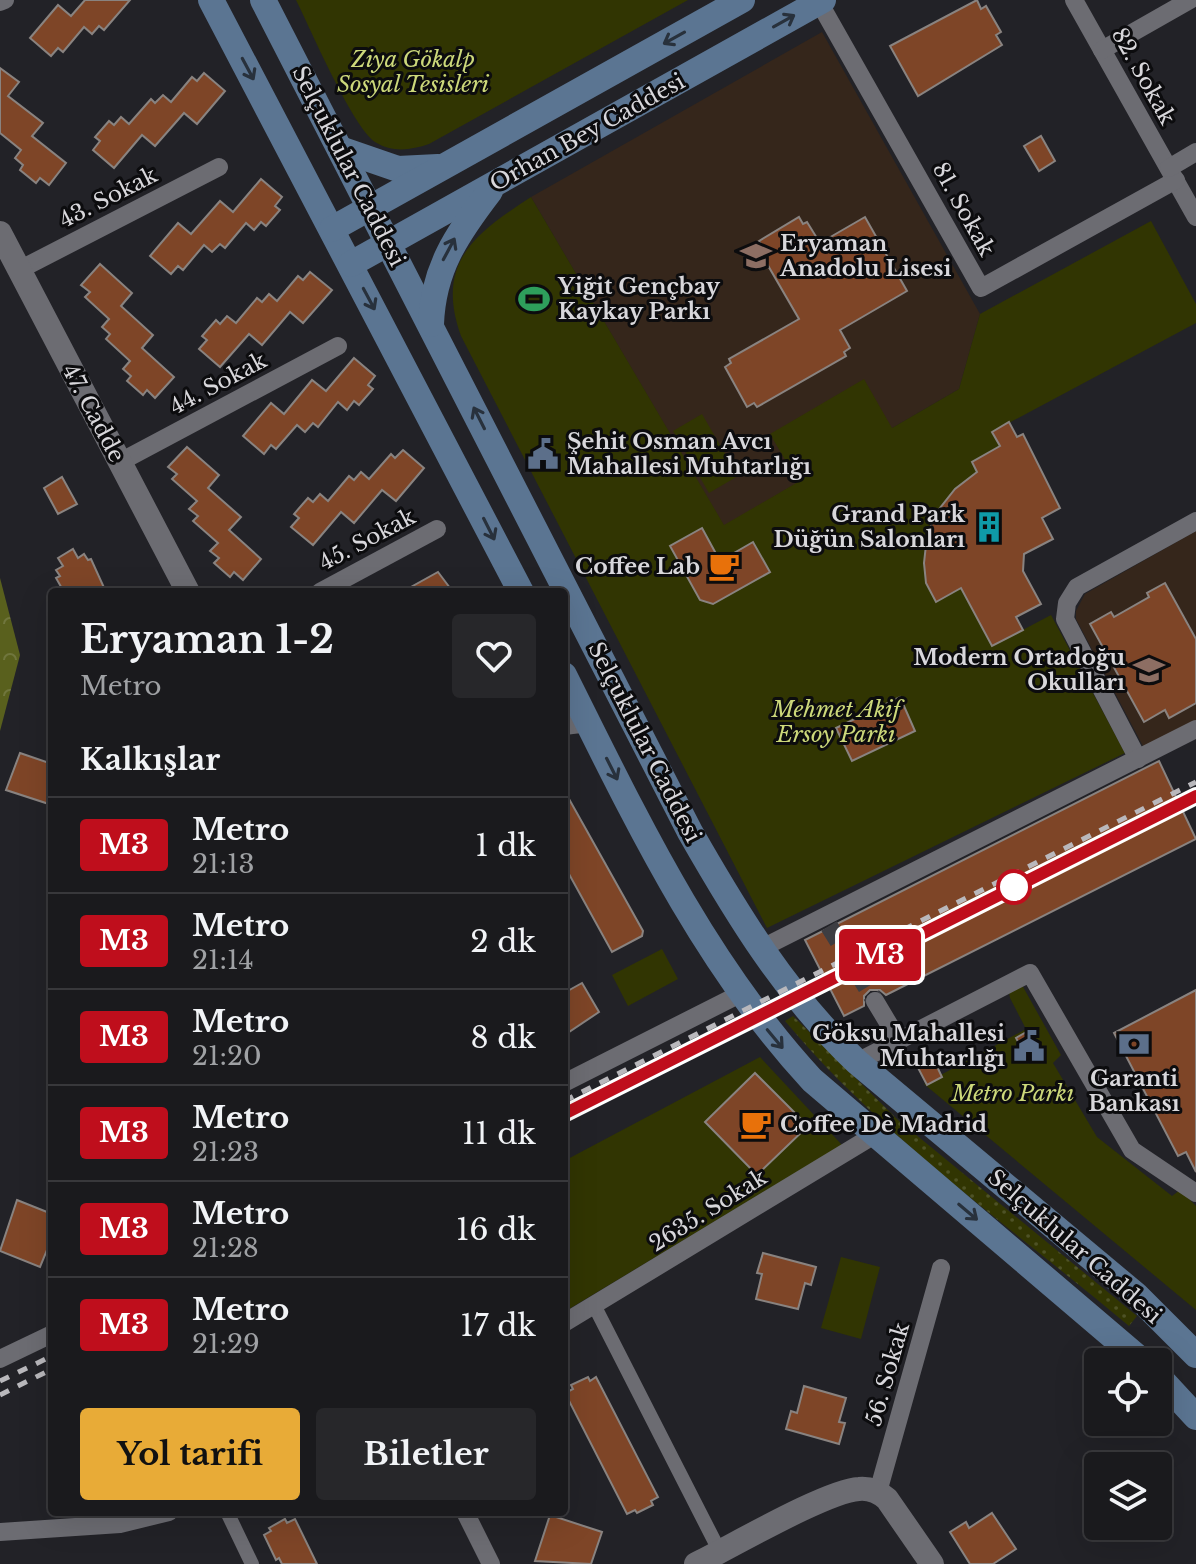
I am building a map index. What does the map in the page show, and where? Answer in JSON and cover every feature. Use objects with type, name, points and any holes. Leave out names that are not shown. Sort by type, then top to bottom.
[{"type":"main road","name":"Selçuklular Caddesi","points":[[211,0],[519,588]]},
{"type":"main road","name":"Selçuklular Caddesi","points":[[263,0],[565,588]]},
{"type":"main road","name":"Orhan Bey Caddesi","points":[[332,229],[742,0]]},
{"type":"main road","name":"Orhan Bey Caddesi","points":[[351,264],[821,1]]},
{"type":"main road","points":[[340,149],[398,169],[446,166]]},
{"type":"main road","points":[[431,324],[433,293],[442,264],[462,227],[497,183]]},
{"type":"main road","name":"Selçuklular Caddesi","points":[[568,593],[690,832],[760,949],[818,1025],[857,1062],[1184,1333],[1196,1355]]},
{"type":"main road","points":[[568,686],[607,670]]},
{"type":"main road","name":"Selçuklular Caddesi","points":[[568,694],[576,724],[682,904],[740,994],[773,1038],[812,1080],[1127,1348]]},
{"type":"main road","points":[[576,724],[625,705]]},
{"type":"main road","points":[[1172,1390],[1195,1414]]},
{"type":"street","name":"82. Sokak","points":[[1074,0],[1195,211]]},
{"type":"street","points":[[1102,50],[1190,0]]},
{"type":"street","name":"81. Sokak","points":[[821,1],[981,288],[1172,174]]},
{"type":"street","points":[[1172,174],[1196,152]]},
{"type":"street","name":"43. Sokak","points":[[19,270],[219,167]]},
{"type":"street","name":"47. Cadde","points":[[0,233],[186,588]]},
{"type":"street","name":"44. Sokak","points":[[120,462],[338,346]]},
{"type":"street","points":[[1138,759],[1065,619],[1067,603],[1077,587],[1196,521]]},
{"type":"street","name":"45. Sokak","points":[[327,588],[437,529]]},
{"type":"street","points":[[760,949],[826,921],[1196,729]]},
{"type":"street","points":[[857,1062],[1030,973],[1132,1150],[1196,1193]]},
{"type":"street","points":[[568,1081],[740,994]]},
{"type":"street","points":[[875,1001],[899,1041]]},
{"type":"street","name":"2635. Sokak","points":[[568,1321],[876,1134]]},
{"type":"street","name":"56. Sokak","points":[[878,1492],[941,1268]]},
{"type":"street","points":[[595,1307],[720,1552]]},
{"type":"street","points":[[0,1359],[48,1336]]},
{"type":"street","points":[[696,1564],[838,1494],[858,1489],[878,1492],[892,1504],[932,1564]]},
{"type":"street","points":[[0,1532],[120,1524],[153,1516]]},
{"type":"street","points":[[229,1516],[252,1564]]},
{"type":"street","points":[[467,1516],[491,1564]]},
{"type":"shaded area","name":"Eryaman Anadolu Lisesi","points":[[822,32],[980,314],[959,389],[724,526],[531,197]]},
{"type":"shaded area","name":"Modern Ortadoğu Okulları","points":[[1196,531],[1196,721],[1144,748],[1076,619],[1076,611],[1085,594]]},
{"type":"green space","name":"Ziya Gökalp Sosyal Tesisleri","points":[[296,0],[688,0],[429,144],[402,149],[388,148],[366,133],[344,98]]},
{"type":"green space","name":"Mehmet Akif Ersoy Parkı","points":[[531,197],[724,525],[798,482],[770,434],[864,379],[892,428],[959,389],[980,314],[1151,221],[1196,304],[1196,323],[992,432],[1000,446],[972,462],[977,472],[938,514],[925,546],[924,563],[936,601],[961,588],[992,646],[1051,615],[1125,753],[767,928],[461,336],[454,311],[453,289],[465,253],[492,224]]},
{"type":"green space","points":[[702,414],[738,476],[709,493],[673,431]]},
{"type":"green space","points":[[0,578],[20,655],[0,731]]},
{"type":"green space","points":[[662,949],[678,979],[628,1006],[612,975]]},
{"type":"green space","name":"Metro Parkı","points":[[1022,985],[1061,1055],[1053,1063],[1097,1137],[1172,1196],[1180,1190],[1196,1206],[1196,1310],[924,1084],[1026,1029],[1009,992]]},
{"type":"green space","points":[[793,1016],[898,1120],[1137,1316],[1129,1326],[950,1181],[864,1105],[785,1021]]},
{"type":"green space","points":[[760,1057],[842,1145],[568,1310],[568,1159]]},
{"type":"green space","points":[[841,1257],[880,1267],[861,1339],[821,1328]]},
{"type":"building","points":[[85,0],[130,0],[104,30],[99,26],[92,34],[84,27],[63,52],[58,48],[51,56],[30,38],[58,5],[71,16]]},
{"type":"building","points":[[977,0],[981,9],[986,6],[1001,32],[996,35],[1002,45],[918,96],[890,46]]},
{"type":"building","points":[[0,68],[19,82],[8,96],[43,123],[32,136],[66,163],[49,185],[40,178],[36,183],[20,170],[23,165],[15,158],[21,150],[0,133]]},
{"type":"building","points":[[204,73],[225,91],[197,124],[184,113],[155,146],[142,135],[114,168],[93,150],[100,141],[95,137],[109,121],[114,125],[121,117],[129,124],[151,99],[155,103],[163,95],[171,102],[192,77],[197,81]]},
{"type":"building","points":[[1041,136],[1055,161],[1039,171],[1024,146]]},
{"type":"building","points":[[261,179],[282,197],[275,206],[280,210],[266,226],[261,222],[254,230],[246,223],[225,248],[220,244],[212,252],[204,245],[183,270],[178,266],[171,274],[150,256],[178,223],[191,234],[220,201],[233,212]]},
{"type":"building","points":[[799,217],[803,224],[807,222],[820,243],[865,217],[907,291],[840,330],[850,348],[844,352],[846,356],[757,407],[754,403],[747,407],[725,367],[731,363],[729,359],[799,319],[759,250],[763,248],[759,241]]},
{"type":"building","points":[[100,264],[132,293],[121,306],[153,335],[142,348],[174,377],[155,398],[147,390],[143,395],[127,381],[131,376],[123,369],[130,361],[106,339],[110,334],[102,327],[109,319],[85,297],[90,292],[81,285]]},
{"type":"building","points":[[310,272],[332,290],[303,323],[290,312],[262,345],[249,334],[220,367],[199,349],[207,340],[202,336],[216,320],[220,324],[227,316],[236,323],[257,298],[262,302],[269,294],[277,301],[298,276],[303,280]]},
{"type":"building","points":[[354,358],[375,376],[368,385],[373,389],[359,405],[354,401],[347,410],[338,402],[318,427],[313,423],[305,432],[297,425],[276,449],[271,445],[264,454],[243,436],[271,403],[284,414],[312,380],[326,391]]},
{"type":"building","name":"Grand Park Düğün Salonları","points":[[1009,422],[1017,437],[1023,434],[1060,508],[1042,518],[1053,539],[1024,554],[1023,571],[1041,604],[1016,617],[1023,630],[992,646],[961,588],[936,602],[926,583],[924,563],[927,536],[936,513],[955,489],[977,472],[972,462],[1000,446],[992,432]]},
{"type":"building","points":[[187,447],[219,475],[208,488],[241,517],[229,530],[261,559],[243,580],[234,572],[230,577],[214,563],[219,558],[210,551],[218,543],[193,521],[198,516],[189,509],[197,501],[172,479],[177,474],[168,467]]},
{"type":"building","points":[[403,450],[424,468],[396,501],[382,490],[354,523],[341,512],[313,545],[291,527],[299,518],[294,514],[308,498],[313,502],[320,494],[328,501],[349,476],[354,480],[361,472],[369,479],[391,454],[395,458]]},
{"type":"building","points":[[62,477],[77,504],[58,514],[44,488]]},
{"type":"building","name":"Coffee Lab","points":[[702,528],[720,561],[753,542],[770,572],[713,604],[700,600],[670,546]]},
{"type":"building","points":[[73,549],[78,558],[84,554],[88,560],[91,559],[104,588],[62,588],[56,578],[60,576],[56,570],[63,566],[58,558]]},
{"type":"building","points":[[438,572],[450,588],[409,588]]},
{"type":"building","points":[[1165,583],[1196,639],[1196,703],[1169,718],[1165,710],[1144,722],[1090,624],[1111,612],[1114,617],[1149,597],[1147,593]]},
{"type":"building","points":[[900,697],[915,731],[852,761],[836,728]]},
{"type":"building","points":[[20,753],[48,763],[48,804],[6,790]]},
{"type":"building","points":[[1159,761],[1196,839],[886,995],[880,990],[870,990],[864,996],[864,1006],[844,1016],[805,940]]},
{"type":"building","points":[[568,797],[643,931],[642,936],[612,952],[568,872]]},
{"type":"building","points":[[582,983],[599,1012],[569,1032],[568,1030],[568,991]]},
{"type":"building","points":[[1196,990],[1196,1172],[1186,1152],[1178,1156],[1114,1033]]},
{"type":"building","name":"Göksu Mahallesi Muhtarlığı","points":[[1028,1031],[1042,1055],[1029,1062],[1016,1038]]},
{"type":"building","points":[[932,1056],[942,1077],[927,1085],[916,1064]]},
{"type":"building","name":"Coffee Dè Madrid","points":[[755,1073],[808,1126],[757,1175],[705,1122]]},
{"type":"building","points":[[17,1200],[48,1212],[48,1248],[40,1267],[0,1251]]},
{"type":"building","points":[[763,1253],[816,1267],[811,1285],[805,1283],[798,1309],[756,1299],[762,1274],[757,1273]]},
{"type":"building","points":[[588,1377],[590,1381],[596,1377],[658,1497],[651,1501],[653,1505],[627,1514],[568,1399],[568,1392],[573,1389],[571,1385]]},
{"type":"building","points":[[804,1386],[846,1398],[839,1422],[845,1423],[839,1444],[786,1429],[791,1411],[797,1413]]},
{"type":"building","points":[[992,1513],[1016,1549],[993,1564],[970,1564],[950,1532],[966,1522],[969,1528]]},
{"type":"building","points":[[550,1516],[602,1532],[591,1564],[535,1561]]},
{"type":"building","points":[[285,1519],[287,1523],[295,1519],[317,1564],[282,1564],[279,1558],[276,1560],[264,1535],[271,1531],[269,1528]]},
{"type":"tunnel","points":[[829,926],[875,1001]]},
{"type":"railway","points":[[568,1099],[1196,782]]},
{"type":"railway","points":[[1093,848],[1196,796]]},
{"type":"railway","points":[[0,1381],[48,1358]]},
{"type":"railway","points":[[0,1395],[48,1371]]},
{"type":"metro line","name":"M3","points":[[568,1112],[1196,796]]},
{"type":"place","name":"Eryaman Anadolu Lisesi","points":[[756,256]]},
{"type":"place","name":"Yiğit Gençbay Kaykay Parkı","points":[[534,299]]},
{"type":"place","name":"Şehit Osman Avcı Mahallesi Muhtarlığı","points":[[543,454]]},
{"type":"place","name":"Grand Park Düğün Salonları","points":[[989,527]]},
{"type":"place","name":"Coffee Lab","points":[[724,566]]},
{"type":"place","name":"Modern Ortadoğu Okulları","points":[[1149,670]]},
{"type":"place","name":"Garanti Bankası","points":[[1134,1044]]},
{"type":"place","name":"Göksu Mahallesi Muhtarlığı","points":[[1029,1046]]},
{"type":"place","name":"Coffee Dè Madrid","points":[[756,1124]]}]
